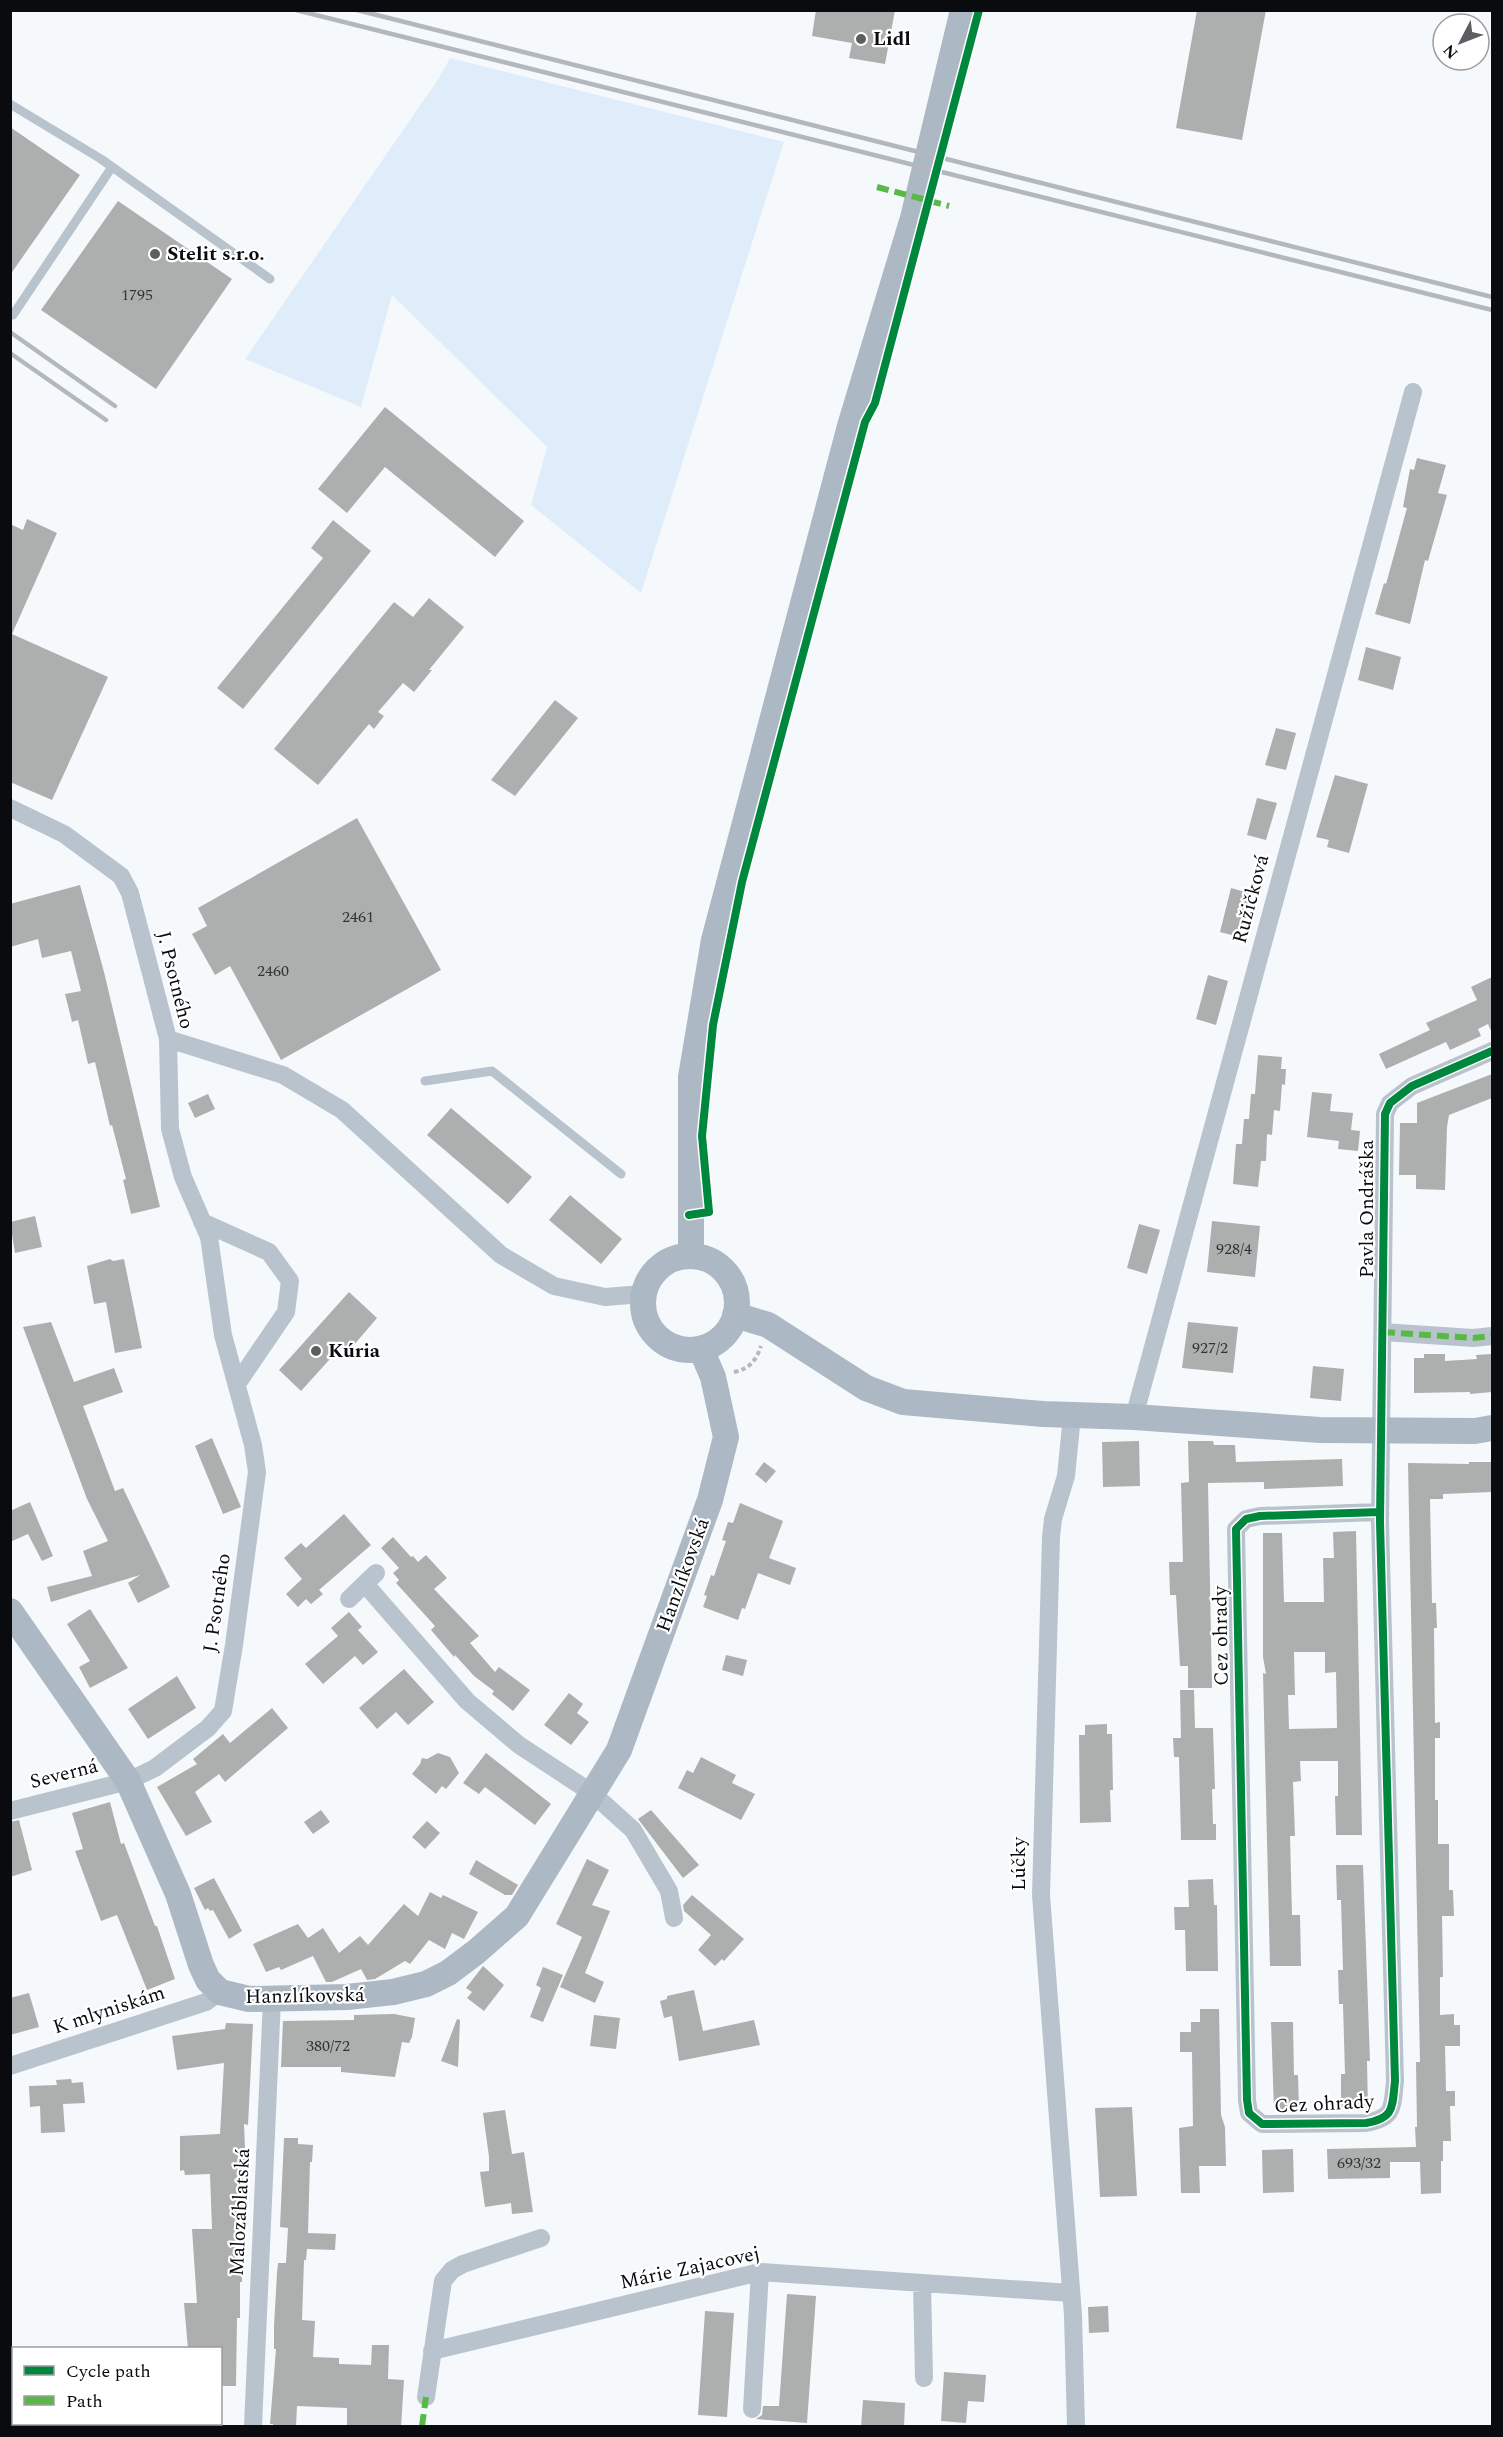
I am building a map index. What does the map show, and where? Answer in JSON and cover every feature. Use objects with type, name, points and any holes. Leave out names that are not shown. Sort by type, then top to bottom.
[{"type":"street","points":[[691,1256],[691,1077],[714,940],[850,426],[913,219],[963,10]]},
{"type":"street","name":"Ružičková","points":[[1134,1417],[1413,392]]},
{"type":"street","name":"J. Psotného","points":[[10,808],[64,834],[121,876],[130,893],[168,1039],[170,1129],[183,1177],[209,1237],[223,1335],[253,1445],[257,1472],[223,1711],[208,1728],[155,1768],[128,1781]]},
{"type":"street","points":[[168,1039],[283,1075],[342,1110],[501,1255],[554,1286],[605,1297],[643,1294]]},
{"type":"street","name":"Pavla Ondráška","points":[[1381,1431],[1385,1114],[1390,1103],[1412,1086],[1492,1051]]},
{"type":"street","points":[[202,1222],[269,1252],[290,1281],[286,1312],[237,1384]]},
{"type":"street","points":[[691,1256],[711,1262],[727,1275],[735,1294],[735,1315],[726,1333],[719,1340],[701,1349],[688,1350],[662,1341],[653,1332],[646,1320],[643,1294],[655,1270],[678,1257],[691,1256]]},
{"type":"street","points":[[735,1315],[768,1325],[866,1388],[903,1402],[1072,1416],[1134,1417],[1320,1430],[1476,1431],[1492,1428]]},
{"type":"street","points":[[1383,1332],[1473,1338],[1492,1336]]},
{"type":"street","name":"Hanzlíkovská","points":[[10,1611],[128,1781],[178,1894],[201,1965],[208,1980],[220,1992],[249,1999],[347,1997],[393,1992],[426,1984],[447,1973],[494,1938],[517,1916],[619,1750],[710,1500],[726,1437],[712,1377],[701,1349]]},
{"type":"street","name":"Lúčky","points":[[1072,1416],[1066,1476],[1053,1519],[1051,1537],[1040,1869],[1073,2315],[1076,2426]]},
{"type":"street","name":"Cez ohrady","points":[[1380,1512],[1260,1516],[1245,1519],[1236,1529],[1247,2100],[1249,2113],[1263,2124],[1366,2123],[1382,2120],[1392,2108],[1395,2081],[1380,1512],[1381,1431]]},
{"type":"street","points":[[349,1599],[370,1579],[467,1701],[519,1745],[592,1793],[633,1830],[669,1890],[674,1918]]},
{"type":"street","name":"Severná","points":[[10,1811],[128,1781]]},
{"type":"street","name":"K mlyniskám","points":[[10,2066],[206,2002],[220,1992]]},
{"type":"street","name":"Malozáblatská","points":[[253,2427],[272,1999]]},
{"type":"street","points":[[426,2397],[443,2281],[452,2270],[463,2264],[541,2238]]},
{"type":"street","points":[[752,2409],[760,2272]]},
{"type":"street","name":"Márie Zajacovej","points":[[432,2351],[760,2272],[1071,2293]]},
{"type":"street","points":[[922,2283],[924,2378]]},
{"type":"lane","points":[[10,104],[112,167],[270,279]]},
{"type":"lane","points":[[13,315],[112,167]]},
{"type":"lane","points":[[425,1081],[492,1071],[621,1174]]},
{"type":"path","points":[[712,1377],[743,1371],[754,1363],[768,1325]]},
{"type":"shaded area","points":[[450,58],[784,142],[641,593],[531,505],[547,447],[392,295],[361,407],[245,359],[439,78]]},
{"type":"building","name":"Lidl","points":[[816,10],[895,10],[885,64],[849,58],[852,43],[812,36]]},
{"type":"building","points":[[1197,10],[1266,10],[1242,140],[1176,128]]},
{"type":"building","points":[[10,127],[80,175],[10,275]]},
{"type":"building","points":[[118,201],[232,279],[156,389],[41,310]]},
{"type":"building","points":[[385,407],[524,521],[495,557],[385,467],[347,513],[318,489]]},
{"type":"building","points":[[1417,458],[1446,465],[1438,493],[1447,495],[1428,561],[1425,560],[1410,624],[1375,614],[1384,583],[1386,584],[1407,508],[1403,507],[1410,469],[1414,470]]},
{"type":"building","points":[[27,519],[57,533],[12,634],[108,677],[52,800],[10,782],[10,524],[23,530]]},
{"type":"building","points":[[333,520],[371,551],[243,709],[217,688],[323,558],[311,548]]},
{"type":"building","points":[[429,598],[464,627],[414,692],[403,683],[378,712],[384,716],[374,729],[369,724],[318,785],[274,749],[394,602],[413,617]]},
{"type":"building","points":[[1366,647],[1401,657],[1393,690],[1358,680]]},
{"type":"building","points":[[555,700],[578,718],[515,796],[491,780]]},
{"type":"building","points":[[1276,728],[1296,733],[1286,770],[1265,765]]},
{"type":"building","points":[[1335,775],[1368,784],[1349,853],[1327,847],[1329,840],[1316,837]]},
{"type":"building","points":[[1257,798],[1277,803],[1266,840],[1247,835]]},
{"type":"building","points":[[357,818],[441,970],[281,1060],[230,966],[215,975],[192,934],[207,926],[198,908]]},
{"type":"building","points":[[80,885],[104,972],[160,1207],[131,1214],[123,1180],[126,1179],[112,1125],[110,1126],[95,1062],[88,1064],[78,1020],[72,1022],[65,994],[81,991],[71,951],[42,958],[38,939],[10,947],[10,904]]},
{"type":"building","points":[[1231,888],[1252,894],[1239,937],[1220,932]]},
{"type":"building","points":[[1208,975],[1228,981],[1216,1025],[1196,1019]]},
{"type":"building","points":[[1492,977],[1492,1033],[1488,1024],[1478,1029],[1481,1036],[1450,1050],[1446,1042],[1386,1069],[1379,1054],[1430,1030],[1426,1023],[1477,1000],[1471,987]]},
{"type":"building","points":[[1258,1055],[1282,1057],[1281,1069],[1286,1069],[1285,1085],[1282,1084],[1280,1111],[1274,1110],[1272,1135],[1267,1134],[1266,1161],[1261,1161],[1258,1187],[1233,1184],[1236,1144],[1242,1144],[1244,1119],[1249,1119],[1251,1094],[1255,1094]]},
{"type":"building","points":[[1492,1074],[1492,1098],[1449,1115],[1445,1190],[1416,1189],[1416,1175],[1399,1175],[1400,1123],[1417,1123],[1417,1103]]},
{"type":"building","points":[[1312,1092],[1332,1094],[1330,1111],[1353,1113],[1351,1130],[1360,1131],[1358,1151],[1338,1149],[1339,1141],[1307,1137]]},
{"type":"building","points":[[208,1094],[215,1109],[195,1118],[188,1103]]},
{"type":"building","points":[[451,1108],[532,1177],[508,1204],[427,1135]]},
{"type":"building","points":[[570,1195],[622,1239],[601,1264],[549,1220]]},
{"type":"building","points":[[35,1216],[42,1247],[15,1253],[10,1222]]},
{"type":"building","points":[[1212,1221],[1260,1226],[1255,1277],[1207,1272]]},
{"type":"building","points":[[1139,1224],[1160,1230],[1147,1274],[1127,1268]]},
{"type":"building","points":[[110,1259],[113,1261],[124,1259],[142,1348],[115,1353],[106,1302],[94,1304],[87,1266]]},
{"type":"building","name":"Kúria","points":[[349,1292],[377,1318],[347,1353],[340,1348],[301,1391],[279,1370]]},
{"type":"building","points":[[51,1322],[74,1382],[114,1368],[123,1392],[83,1406],[115,1491],[123,1488],[170,1587],[138,1603],[128,1583],[140,1575],[51,1602],[47,1587],[92,1576],[83,1551],[108,1541],[87,1499],[23,1327]]},
{"type":"building","points":[[1188,1322],[1238,1327],[1233,1373],[1182,1368]]},
{"type":"building","points":[[1424,1354],[1445,1354],[1445,1361],[1477,1359],[1476,1355],[1492,1354],[1492,1392],[1414,1393],[1414,1358],[1424,1358]]},
{"type":"building","points":[[1313,1366],[1344,1369],[1341,1401],[1310,1398]]},
{"type":"building","points":[[212,1438],[241,1507],[223,1514],[195,1446]]},
{"type":"building","points":[[1139,1441],[1140,1486],[1103,1487],[1102,1442]]},
{"type":"building","points":[[1188,1441],[1213,1441],[1214,1445],[1235,1445],[1236,1462],[1342,1459],[1343,1486],[1264,1489],[1264,1482],[1208,1483],[1212,1688],[1188,1688],[1188,1666],[1180,1666],[1176,1595],[1170,1595],[1169,1562],[1183,1562],[1181,1483],[1189,1482]]},
{"type":"building","points":[[764,1462],[776,1471],[766,1483],[755,1474]]},
{"type":"building","points":[[1469,1462],[1492,1462],[1492,1492],[1443,1494],[1443,1499],[1430,1499],[1432,1603],[1436,1603],[1437,1628],[1434,1628],[1435,1723],[1440,1722],[1440,1738],[1435,1738],[1435,1800],[1438,1800],[1438,1844],[1449,1844],[1449,1890],[1453,1890],[1454,1916],[1442,1916],[1443,1977],[1440,1977],[1440,2015],[1454,2014],[1454,2025],[1460,2025],[1460,2046],[1445,2046],[1446,2091],[1455,2091],[1455,2106],[1450,2106],[1451,2141],[1443,2141],[1441,2193],[1421,2194],[1420,2162],[1390,2162],[1390,2178],[1328,2179],[1327,2149],[1416,2147],[1416,2062],[1420,2062],[1408,1463],[1469,1464]]},
{"type":"building","points":[[30,1502],[53,1556],[42,1561],[28,1534],[10,1542],[10,1511]]},
{"type":"building","points":[[740,1503],[783,1521],[769,1558],[796,1568],[790,1585],[758,1573],[745,1609],[742,1608],[738,1620],[703,1607],[707,1596],[704,1595],[711,1575],[714,1576],[726,1541],[722,1540],[728,1522],[733,1523]]},
{"type":"building","points":[[344,1514],[371,1545],[319,1590],[323,1594],[311,1604],[306,1599],[298,1607],[286,1594],[302,1579],[284,1558],[301,1543],[306,1548]]},
{"type":"building","points":[[1356,1531],[1362,1835],[1336,1835],[1335,1796],[1338,1796],[1338,1761],[1300,1761],[1301,1781],[1293,1782],[1295,1836],[1290,1836],[1292,1915],[1300,1915],[1301,1966],[1270,1966],[1263,1673],[1266,1674],[1263,1657],[1263,1533],[1282,1533],[1284,1602],[1324,1602],[1323,1558],[1334,1558],[1333,1532]],"holes":[[[1294,1652],[1325,1652],[1325,1673],[1336,1672],[1337,1728],[1289,1729],[1288,1695],[1295,1695]]]},
{"type":"building","points":[[393,1537],[418,1562],[426,1555],[447,1578],[434,1589],[479,1636],[470,1643],[495,1672],[499,1667],[530,1690],[513,1711],[492,1694],[494,1691],[474,1676],[455,1655],[454,1657],[431,1630],[435,1626],[396,1583],[399,1580],[393,1573],[399,1568],[381,1548]]},
{"type":"building","points":[[90,1609],[128,1668],[90,1688],[79,1667],[90,1661],[67,1624]]},
{"type":"building","points":[[349,1612],[362,1627],[358,1630],[378,1652],[363,1665],[355,1656],[323,1684],[305,1664],[338,1636],[331,1628]]},
{"type":"building","points":[[726,1655],[747,1660],[743,1676],[722,1670]]},
{"type":"building","points":[[404,1669],[434,1702],[408,1725],[396,1712],[377,1729],[359,1708]]},
{"type":"building","points":[[177,1676],[196,1708],[148,1739],[128,1709]]},
{"type":"building","points":[[1180,1690],[1194,1690],[1195,1728],[1213,1728],[1215,1789],[1212,1789],[1216,1840],[1181,1840],[1179,1757],[1174,1757],[1173,1738],[1181,1738]]},
{"type":"building","points":[[569,1693],[583,1704],[577,1713],[589,1722],[571,1745],[544,1725]]},
{"type":"building","points":[[272,1708],[288,1728],[225,1782],[219,1774],[195,1792],[212,1822],[186,1836],[157,1787],[197,1764],[193,1759],[223,1734],[230,1743]]},
{"type":"building","points":[[1107,1724],[1107,1734],[1112,1734],[1111,1822],[1080,1823],[1079,1735],[1085,1735],[1085,1725]]},
{"type":"building","points":[[438,1753],[450,1757],[459,1773],[446,1789],[442,1786],[436,1794],[412,1774],[422,1758],[427,1759]]},
{"type":"building","points":[[486,1753],[551,1804],[535,1825],[485,1787],[479,1794],[463,1783]]},
{"type":"building","points":[[701,1757],[736,1775],[732,1783],[755,1794],[741,1820],[678,1788],[687,1770],[693,1773]]},
{"type":"building","points":[[110,1802],[121,1844],[124,1843],[175,1979],[147,1990],[117,1915],[101,1921],[75,1851],[83,1849],[72,1813]]},
{"type":"building","points":[[321,1810],[330,1822],[313,1834],[304,1822]]},
{"type":"building","points":[[651,1810],[699,1865],[683,1878],[638,1819]]},
{"type":"building","points":[[19,1820],[32,1870],[10,1877],[10,1822]]},
{"type":"building","points":[[427,1821],[440,1833],[425,1849],[412,1837]]},
{"type":"building","points":[[587,1859],[609,1870],[592,1905],[610,1911],[585,1973],[604,1982],[595,2003],[560,1987],[582,1937],[556,1924]]},
{"type":"building","points":[[476,1860],[518,1885],[512,1895],[505,1895],[469,1874]]},
{"type":"building","points":[[1336,1865],[1363,1865],[1370,2061],[1367,2061],[1368,2108],[1341,2108],[1341,2074],[1345,2074],[1343,2004],[1339,2004],[1338,1970],[1343,1970],[1341,1900],[1337,1900]]},
{"type":"building","points":[[214,1878],[242,1931],[229,1939],[213,1910],[210,1911],[208,1908],[205,1910],[194,1888]]},
{"type":"building","points":[[1213,1879],[1214,1905],[1217,1905],[1218,1971],[1186,1971],[1185,1930],[1175,1930],[1174,1907],[1189,1907],[1188,1880]]},
{"type":"building","points":[[430,1892],[441,1898],[443,1895],[478,1912],[464,1939],[452,1933],[445,1949],[429,1940],[410,1964],[405,1961],[375,1979],[367,1980],[361,1969],[332,1982],[326,1982],[313,1956],[281,1970],[279,1967],[266,1972],[253,1944],[298,1924],[308,1938],[323,1928],[339,1953],[360,1936],[368,1945],[404,1904],[418,1916]]},
{"type":"building","points":[[692,1895],[744,1939],[724,1961],[722,1959],[715,1966],[698,1950],[711,1935],[684,1911],[683,1905]]},
{"type":"building","points":[[483,1966],[504,1985],[484,2011],[467,1998],[472,1992],[466,1988]]},
{"type":"building","points":[[543,1967],[563,1975],[543,2022],[530,2017],[541,1988],[536,1985]]},
{"type":"building","points":[[694,1990],[703,2031],[754,2020],[760,2045],[679,2061],[672,2016],[664,2018],[660,2001],[667,1999],[667,1996]]},
{"type":"building","points":[[29,1993],[39,2027],[10,2035],[10,1998]]},
{"type":"building","points":[[1200,2009],[1219,2009],[1221,2115],[1225,2127],[1226,2166],[1199,2166],[1200,2193],[1181,2193],[1179,2128],[1193,2126],[1192,2052],[1180,2052],[1180,2032],[1191,2032],[1191,2022],[1200,2022]]},
{"type":"building","points":[[394,2014],[415,2018],[409,2043],[402,2042],[395,2077],[341,2072],[341,2067],[281,2067],[283,2021],[354,2020],[354,2015]]},
{"type":"building","points":[[594,2015],[620,2018],[616,2049],[590,2046]]},
{"type":"building","points":[[457,2019],[460,2020],[458,2067],[441,2061]]},
{"type":"building","points":[[1271,2022],[1293,2022],[1294,2075],[1298,2075],[1299,2109],[1274,2110]]},
{"type":"building","points":[[226,2023],[253,2024],[248,2125],[244,2124],[246,2172],[243,2172],[244,2211],[236,2212],[242,2282],[240,2282],[240,2318],[237,2318],[236,2386],[222,2386],[222,2347],[188,2347],[184,2303],[197,2303],[192,2229],[212,2229],[210,2174],[185,2175],[184,2170],[180,2171],[180,2136],[220,2134],[224,2063],[177,2070],[172,2036],[225,2029]]},
{"type":"building","points":[[71,2079],[72,2083],[83,2082],[85,2103],[63,2104],[65,2132],[41,2133],[40,2106],[30,2107],[29,2086],[57,2085],[56,2080]]},
{"type":"building","points":[[1132,2107],[1137,2196],[1100,2197],[1095,2108]]},
{"type":"building","points":[[505,2110],[512,2154],[524,2152],[533,2212],[512,2214],[511,2203],[485,2207],[480,2172],[489,2171],[489,2157],[483,2113]]},
{"type":"building","points":[[284,2138],[298,2138],[298,2144],[313,2145],[312,2162],[310,2162],[308,2233],[336,2234],[335,2250],[307,2249],[306,2260],[304,2260],[302,2320],[315,2321],[313,2357],[339,2358],[339,2364],[371,2365],[372,2345],[389,2345],[388,2379],[404,2380],[401,2427],[347,2427],[347,2408],[297,2406],[296,2427],[273,2427],[273,2424],[270,2424],[276,2349],[274,2349],[274,2326],[277,2273],[278,2263],[286,2263],[288,2228],[280,2227]]},
{"type":"building","points":[[1293,2149],[1294,2192],[1263,2193],[1262,2150]]},
{"type":"building","points":[[787,2294],[816,2296],[807,2423],[756,2419],[762,2415],[763,2406],[779,2406]]},
{"type":"building","points":[[1108,2306],[1109,2332],[1089,2333],[1088,2307]]},
{"type":"building","points":[[705,2311],[734,2313],[727,2417],[698,2415]]},
{"type":"building","points":[[944,2372],[986,2375],[984,2402],[968,2401],[966,2423],[941,2421]]},
{"type":"building","points":[[863,2400],[905,2403],[904,2427],[861,2427]]},
{"type":"railway","points":[[296,10],[1492,310]]},
{"type":"railway","points":[[357,10],[1492,297]]},
{"type":"railway","points":[[10,332],[115,406]]},
{"type":"railway","points":[[10,353],[106,420]]},
{"type":"marked path","points":[[877,187],[949,206]]},
{"type":"marked path","points":[[1383,1332],[1473,1338],[1492,1336]]},
{"type":"marked path","points":[[422,2426],[426,2397]]},
{"type":"cycle path","points":[[689,1215],[709,1212],[702,1136],[713,1025],[742,882],[865,422],[875,403],[979,10]]},
{"type":"cycle path","points":[[1380,1512],[1260,1516],[1246,1519],[1236,1529],[1247,2100],[1249,2113],[1262,2124],[1366,2123],[1382,2118],[1390,2110],[1392,2104],[1395,2081],[1380,1522],[1385,1114],[1390,1103],[1412,1086],[1492,1051]]},
{"type":"place","name":"Lidl","points":[[861,39]]},
{"type":"place","name":"Stelit s.r.o.","points":[[155,254]]},
{"type":"place","name":"Kúria","points":[[316,1351]]}]
